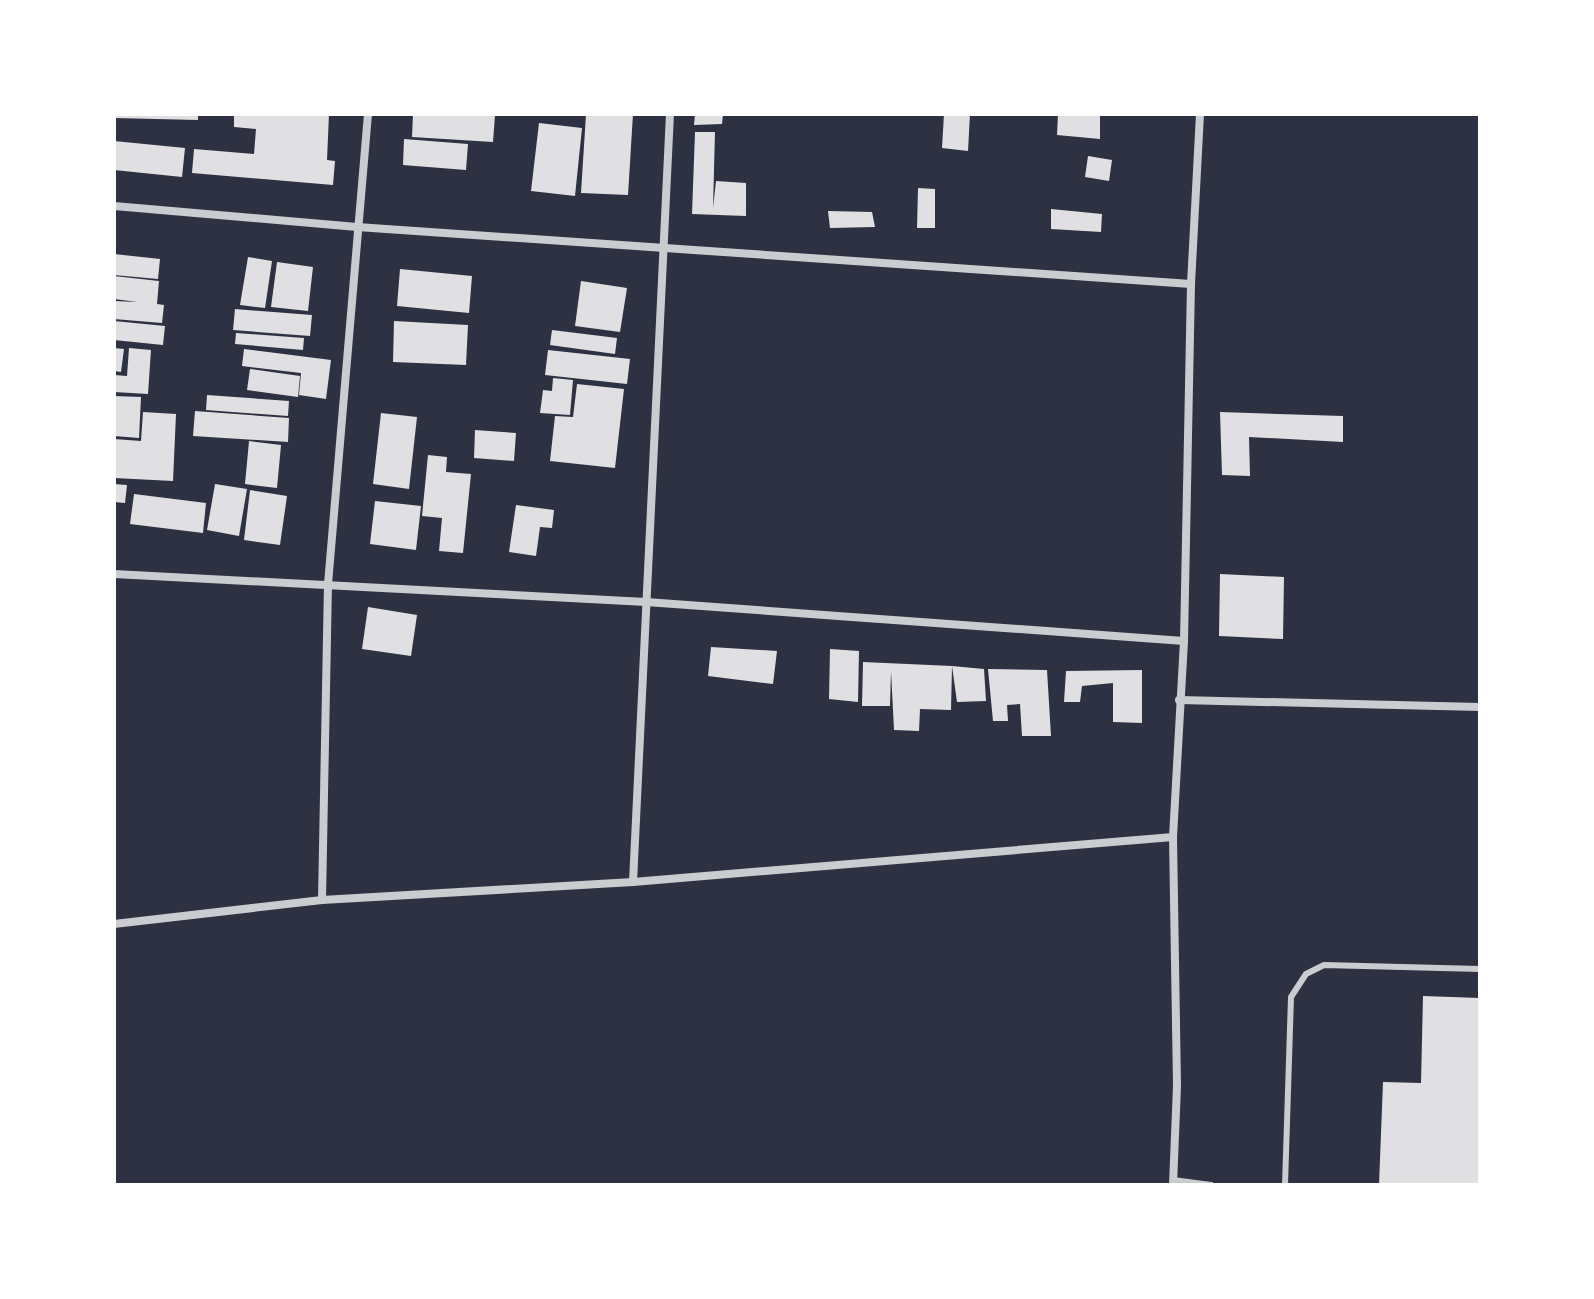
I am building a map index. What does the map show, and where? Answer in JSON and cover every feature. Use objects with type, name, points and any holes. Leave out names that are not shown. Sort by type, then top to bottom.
[{"type":"street","points":[[322,900],[328,584],[368,114]]},
{"type":"street","points":[[633,882],[670,114]]},
{"type":"street","points":[[1173,1182],[1177,1086],[1173,837],[1184,641],[1191,284],[1200,114]]},
{"type":"street","points":[[114,206],[357,227],[1191,284]]},
{"type":"street","points":[[114,574],[646,602],[1184,641]]},
{"type":"street","points":[[1179,700],[1480,707]]},
{"type":"street","points":[[114,924],[322,900],[633,882],[1173,837]]},
{"type":"lane","points":[[1285,1185],[1291,997],[1306,974],[1324,965],[1480,969]]},
{"type":"lane","points":[[1173,1182],[1211,1185]]},
{"type":"building","points":[[114,114],[198,114],[198,120],[114,118]]},
{"type":"building","points":[[234,114],[329,114],[327,160],[335,161],[333,185],[192,173],[194,149],[254,154],[256,129],[234,127]]},
{"type":"building","points":[[413,114],[495,115],[493,142],[412,137]]},
{"type":"building","points":[[586,114],[633,114],[628,195],[581,193]]},
{"type":"building","points":[[695,114],[723,114],[722,124],[694,125]]},
{"type":"building","points":[[944,114],[970,114],[968,151],[942,148]]},
{"type":"building","points":[[1058,114],[1100,114],[1100,139],[1057,135]]},
{"type":"building","points":[[539,123],[582,128],[575,196],[531,191]]},
{"type":"building","points":[[695,132],[715,132],[713,208],[716,181],[746,183],[746,216],[692,214]]},
{"type":"building","points":[[404,139],[468,144],[466,170],[403,165]]},
{"type":"building","points":[[114,141],[185,148],[182,177],[114,170]]},
{"type":"building","points":[[1088,156],[1112,160],[1109,181],[1085,177]]},
{"type":"building","points":[[918,188],[935,189],[935,228],[917,228]]},
{"type":"building","points":[[1051,209],[1102,214],[1101,232],[1051,229]]},
{"type":"building","points":[[828,211],[872,212],[875,227],[830,228]]},
{"type":"building","points":[[114,254],[160,259],[158,279],[114,275]]},
{"type":"building","points":[[248,257],[272,261],[265,308],[240,305]]},
{"type":"building","points":[[277,262],[313,267],[308,311],[271,307]]},
{"type":"building","points":[[400,269],[472,276],[469,313],[397,306]]},
{"type":"building","points":[[114,276],[159,281],[157,304],[164,305],[162,323],[114,319],[114,301],[138,302],[114,299]]},
{"type":"building","points":[[581,281],[627,288],[620,332],[575,326]]},
{"type":"building","points":[[235,309],[312,315],[310,336],[233,330]]},
{"type":"building","points":[[114,321],[165,326],[163,345],[114,340]]},
{"type":"building","points":[[394,321],[468,325],[466,365],[393,362]]},
{"type":"building","points":[[552,330],[617,338],[615,354],[550,345]]},
{"type":"building","points":[[236,333],[304,338],[303,350],[235,344]]},
{"type":"building","points":[[114,348],[124,349],[121,372],[114,371]]},
{"type":"building","points":[[129,348],[151,350],[148,394],[114,392],[114,375],[127,376]]},
{"type":"building","points":[[244,349],[331,360],[326,399],[299,395],[301,373],[242,366]]},
{"type":"building","points":[[548,350],[630,359],[627,384],[545,375]]},
{"type":"building","points":[[250,369],[300,376],[298,397],[247,390]]},
{"type":"building","points":[[553,378],[573,380],[570,415],[540,413],[543,390],[552,391]]},
{"type":"building","points":[[577,384],[624,389],[615,468],[550,461],[555,416],[573,417]]},
{"type":"building","points":[[207,395],[289,401],[288,416],[206,410]]},
{"type":"building","points":[[114,396],[141,397],[139,438],[114,436]]},
{"type":"building","points":[[195,411],[289,418],[288,442],[193,436]]},
{"type":"building","points":[[143,412],[176,414],[173,481],[114,478],[114,439],[141,441]]},
{"type":"building","points":[[1220,412],[1343,416],[1343,442],[1249,437],[1250,476],[1222,475]]},
{"type":"building","points":[[381,413],[417,417],[409,489],[373,484]]},
{"type":"building","points":[[475,430],[516,433],[514,461],[474,458]]},
{"type":"building","points":[[249,441],[281,445],[277,488],[245,484]]},
{"type":"building","points":[[428,455],[447,457],[446,472],[471,474],[463,553],[439,551],[442,518],[422,516]]},
{"type":"building","points":[[114,484],[127,485],[125,503],[114,502]]},
{"type":"building","points":[[215,484],[247,489],[239,536],[207,530]]},
{"type":"building","points":[[250,490],[287,496],[280,545],[244,540]]},
{"type":"building","points":[[134,494],[206,503],[203,533],[130,524]]},
{"type":"building","points":[[375,501],[421,506],[416,550],[370,544]]},
{"type":"building","points":[[516,505],[554,510],[552,528],[540,527],[536,556],[509,552]]},
{"type":"building","points":[[1220,574],[1284,577],[1283,639],[1219,636]]},
{"type":"building","points":[[368,607],[417,615],[411,656],[362,649]]},
{"type":"building","points":[[711,647],[777,651],[773,684],[708,676]]},
{"type":"building","points":[[830,649],[859,651],[858,702],[829,699]]},
{"type":"building","points":[[863,662],[952,666],[951,710],[920,709],[919,731],[894,730],[891,671],[890,706],[862,706]]},
{"type":"building","points":[[952,666],[984,669],[986,701],[957,702]]},
{"type":"building","points":[[988,669],[1047,670],[1051,736],[1022,736],[1020,704],[1007,705],[1008,721],[993,721]]},
{"type":"building","points":[[1142,670],[1142,723],[1113,722],[1113,683],[1082,686],[1080,702],[1064,702],[1066,671]]},
{"type":"building","points":[[1423,996],[1480,998],[1480,1185],[1379,1185],[1383,1082],[1421,1083]]}]
